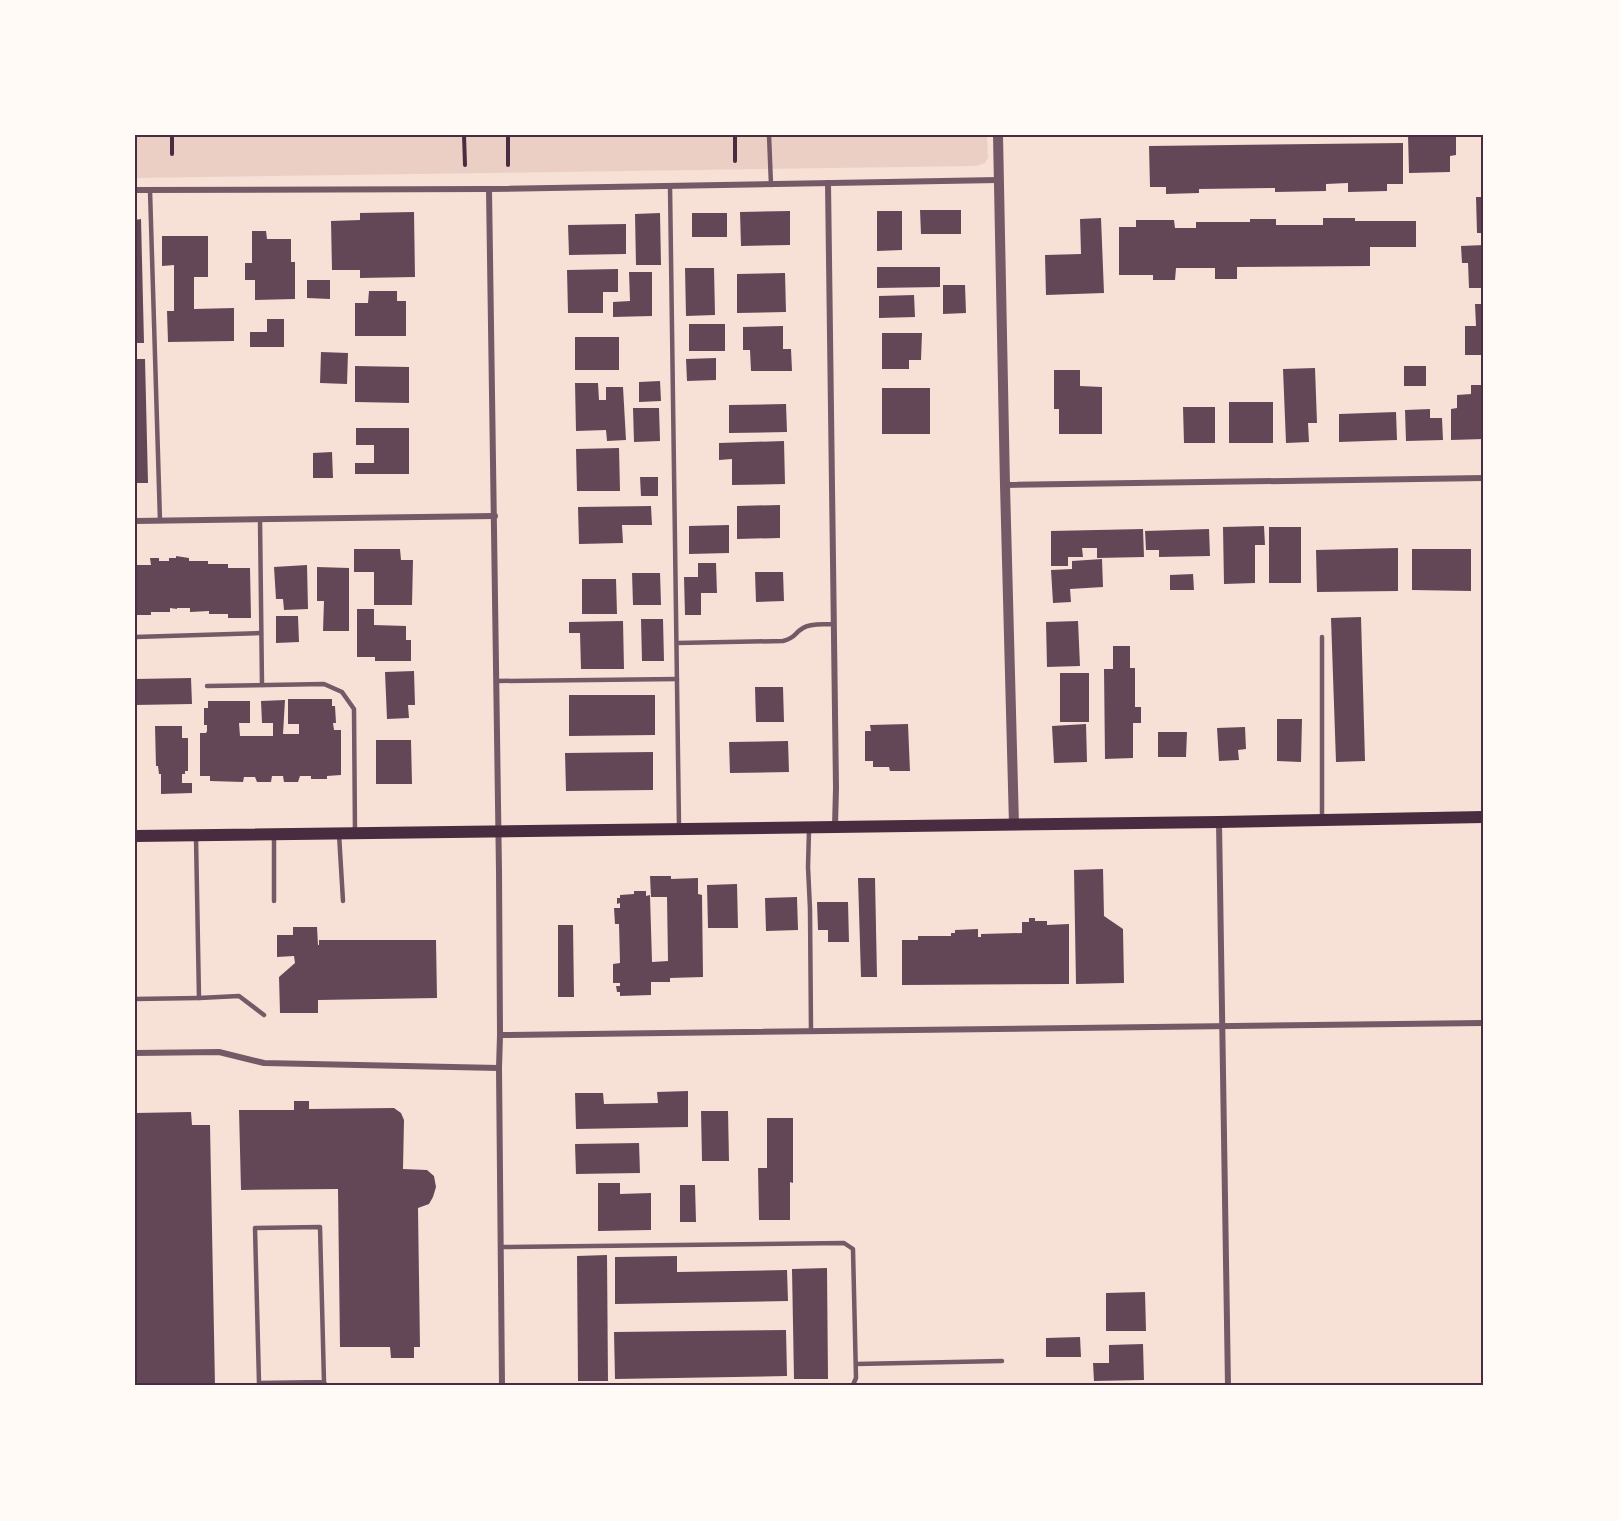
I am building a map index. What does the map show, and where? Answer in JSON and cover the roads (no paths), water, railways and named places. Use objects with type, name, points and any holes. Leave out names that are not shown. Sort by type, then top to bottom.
[{"type":"main road","points":[[135,836],[1484,817]]},
{"type":"street","points":[[998,135],[1014,825]]},
{"type":"street","points":[[135,190],[489,189],[998,180]]},
{"type":"street","points":[[828,183],[835,827]]},
{"type":"street","points":[[489,189],[499,831],[500,1035],[498,1068],[502,1386]]},
{"type":"street","points":[[1005,485],[1484,478]]},
{"type":"street","points":[[135,521],[495,516]]},
{"type":"street","points":[[1219,822],[1228,1386]]},
{"type":"street","points":[[500,1035],[1484,1023]]},
{"type":"street","points":[[135,1053],[219,1052],[264,1063],[498,1068]]},
{"type":"lane","points":[[769,135],[771,185]]},
{"type":"lane","points":[[670,186],[679,829]]},
{"type":"lane","points":[[150,190],[160,520]]},
{"type":"lane","points":[[260,520],[262,685]]},
{"type":"lane","points":[[676,643],[783,641],[793,638],[802,628],[810,625],[833,624]]},
{"type":"lane","points":[[135,637],[261,633]]},
{"type":"lane","points":[[1322,636],[1322,820]]},
{"type":"lane","points":[[497,681],[677,679]]},
{"type":"lane","points":[[207,686],[324,684],[342,692],[354,709],[355,833]]},
{"type":"lane","points":[[809,827],[811,1031]]},
{"type":"lane","points":[[339,833],[342,901]]},
{"type":"lane","points":[[274,834],[274,901]]},
{"type":"lane","points":[[196,835],[200,998]]},
{"type":"lane","points":[[135,999],[239,996],[264,1015]]},
{"type":"lane","points":[[320,1227],[325,1384],[259,1383],[255,1228],[320,1227]]},
{"type":"lane","points":[[501,1247],[844,1243],[853,1250],[856,1378],[853,1385],[812,1386]]},
{"type":"lane","points":[[856,1364],[1002,1361]]}]
